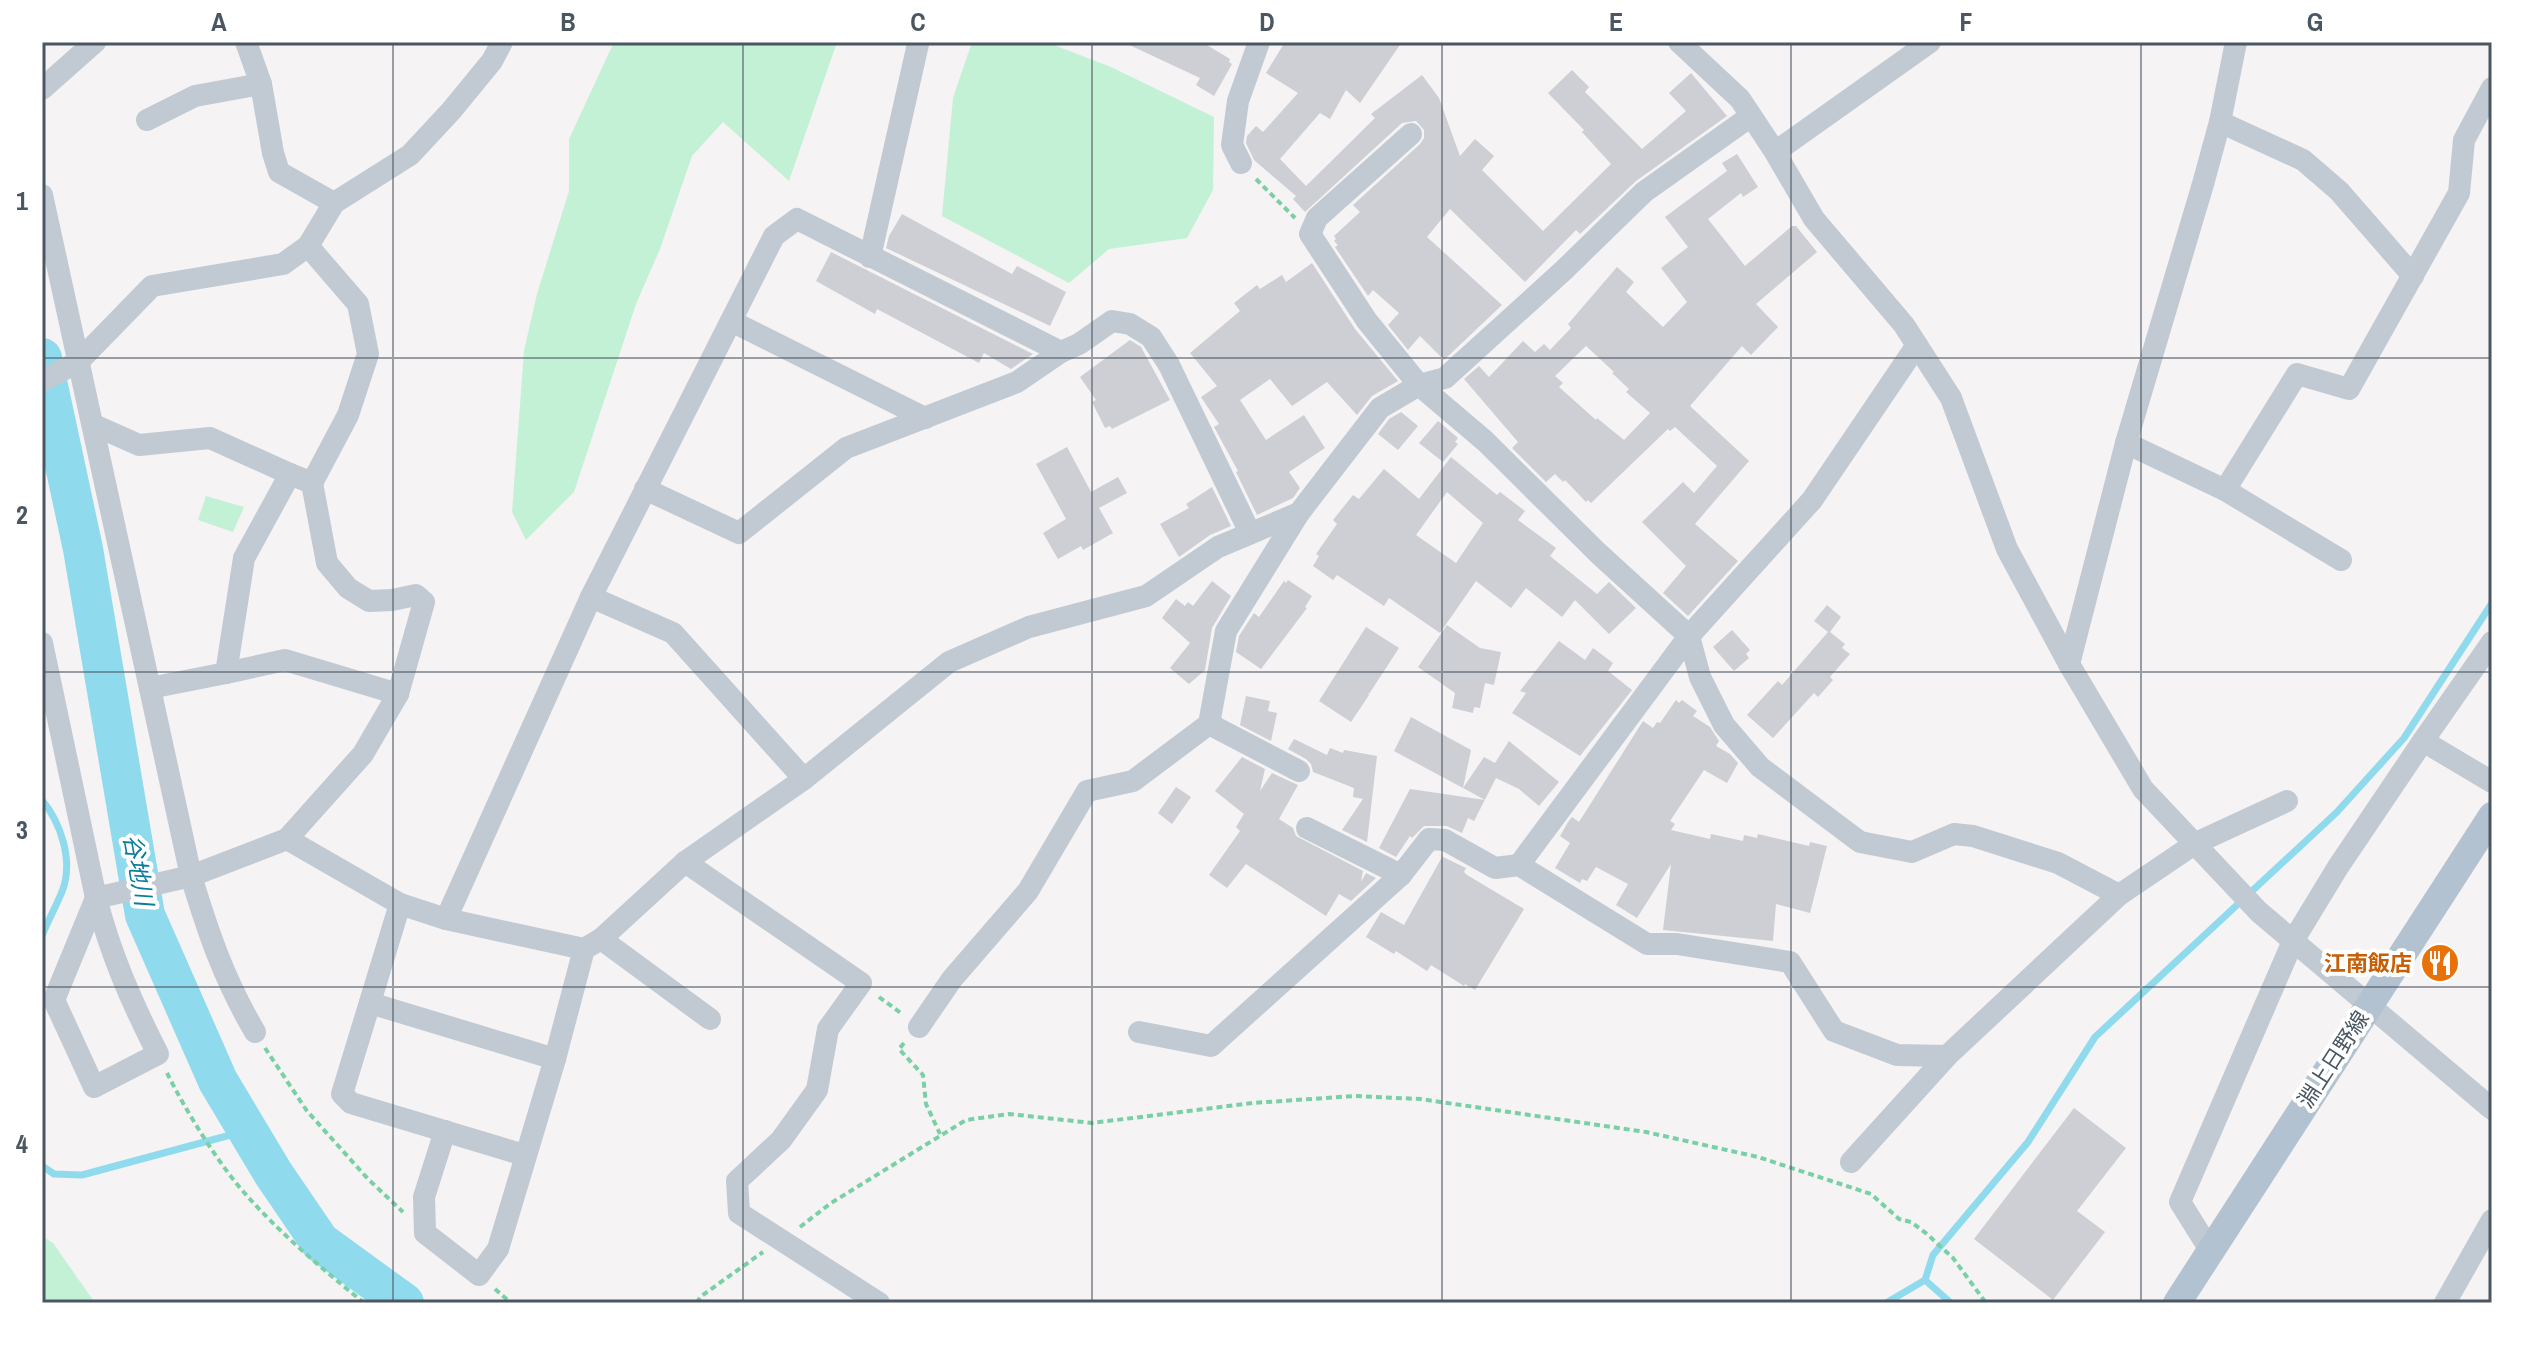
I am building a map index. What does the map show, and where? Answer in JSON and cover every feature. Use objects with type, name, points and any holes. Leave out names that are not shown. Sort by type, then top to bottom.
[{"type":"main road","name":"淵上日野線","points":[[2177,1303],[2492,816]]},
{"type":"street","points":[[42,89],[95,42]]},
{"type":"street","points":[[246,42],[261,84],[279,172],[334,203]]},
{"type":"street","points":[[42,381],[74,364],[152,286],[283,264],[308,246],[334,203],[410,155],[460,101],[492,61],[502,42]]},
{"type":"street","points":[[1241,163],[1232,145],[1238,101],[1259,42]]},
{"type":"street","points":[[1679,42],[1740,99],[1814,219],[1904,325],[1951,398],[2007,549],[2069,664],[2143,789],[2259,912],[2492,1109]]},
{"type":"street","points":[[1775,152],[1930,42]]},
{"type":"street","points":[[2069,664],[2126,443],[2220,122],[2236,42]]},
{"type":"street","points":[[870,257],[918,44]]},
{"type":"street","points":[[147,120],[195,96],[261,84]]},
{"type":"street","points":[[2225,490],[2297,374],[2349,389],[2459,193],[2464,140],[2492,88]]},
{"type":"street","points":[[919,1027],[952,979],[1028,891],[1087,791],[1133,781],[1209,724],[1226,631],[1299,513],[1380,408],[1419,385],[1445,378],[1644,192],[1751,116]]},
{"type":"street","points":[[2220,122],[2303,160],[2339,191],[2413,276]]},
{"type":"street","points":[[1411,134],[1317,218],[1310,234],[1367,321],[1419,385],[1485,441],[1689,636],[1700,677],[1724,725],[1760,767],[1860,842],[1912,852],[1954,834],[1973,836],[2058,863],[2119,895]]},
{"type":"street","points":[[42,195],[74,364],[94,425],[150,688],[184,877],[236,1000],[255,1032]]},
{"type":"street","points":[[446,919],[591,597],[774,236],[797,219],[1061,352]]},
{"type":"street","points":[[101,896],[184,877],[287,839],[363,754],[398,694],[424,602],[416,595],[369,601],[348,588],[327,563],[312,483],[348,415],[368,354],[358,304],[308,246]]},
{"type":"street","points":[[731,321],[925,418]]},
{"type":"street","points":[[645,489],[739,533],[846,448],[1017,382],[1112,321],[1130,324],[1151,337],[1169,365],[1250,533]]},
{"type":"street","points":[[1519,865],[1689,636],[1812,500],[1917,345]]},
{"type":"street","points":[[94,425],[139,445],[210,438],[312,483]]},
{"type":"street","points":[[2126,443],[2225,490],[2341,560]]},
{"type":"street","points":[[226,673],[244,558],[290,474]]},
{"type":"street","points":[[445,1131],[424,1197],[425,1233],[479,1275],[498,1249],[524,1155],[592,944],[685,862],[804,779],[949,662],[1029,627],[1146,596],[1218,547],[1299,513]]},
{"type":"street","points":[[591,597],[673,633],[804,779]]},
{"type":"street","points":[[2210,1250],[2180,1202],[2293,941],[2338,867],[2492,642]]},
{"type":"street","points":[[42,643],[101,896],[108,945],[158,1054],[94,1087],[54,1000],[101,896]]},
{"type":"street","points":[[150,688],[285,660],[398,694]]},
{"type":"street","points":[[42,721],[68,755]]},
{"type":"street","points":[[1209,724],[1299,771]]},
{"type":"street","points":[[2423,741],[2492,782]]},
{"type":"street","points":[[1851,1162],[1947,1056],[2119,895],[2196,843],[2287,801]]},
{"type":"street","points":[[1307,828],[1401,875]]},
{"type":"street","points":[[287,839],[400,904],[446,919],[592,944],[710,1019]]},
{"type":"street","points":[[1139,1032],[1211,1046],[1401,875],[1429,839],[1445,840],[1495,868],[1519,865],[1647,944],[1677,944],[1790,962],[1834,1031],[1897,1055],[1947,1056]]},
{"type":"street","points":[[685,862],[861,983],[828,1029],[817,1090],[781,1140],[737,1181],[739,1213],[879,1303]]},
{"type":"street","points":[[400,904],[342,1094],[351,1103],[524,1155]]},
{"type":"street","points":[[370,1003],[555,1059]]},
{"type":"street","points":[[2445,1303],[2492,1220]]},
{"type":"path","points":[[1241,163],[1310,234]]},
{"type":"path","points":[[861,983],[919,1027],[899,1049],[923,1075],[926,1104],[940,1134]]},
{"type":"path","points":[[255,1032],[307,1111],[368,1179],[425,1233]]},
{"type":"path","points":[[158,1054],[216,1155],[248,1198],[364,1303]]},
{"type":"path","points":[[697,1303],[700,1297],[831,1203],[966,1120],[1009,1114],[1092,1123],[1253,1103],[1354,1096],[1420,1099],[1646,1132],[1758,1157],[1871,1194],[1899,1219],[1911,1222],[1927,1234],[1953,1258],[1986,1303]]},
{"type":"green space","points":[[614,42],[837,42],[789,181],[723,122],[692,156],[660,249],[636,304],[574,492],[526,540],[512,512],[524,351],[537,294],[569,191],[569,139]]},
{"type":"green space","points":[[972,42],[1046,42],[1111,67],[1214,117],[1213,190],[1187,238],[1109,249],[1069,283],[942,216],[953,98]]},
{"type":"green space","points":[[206,496],[244,507],[233,532],[198,520]]},
{"type":"green space","points":[[42,1236],[53,1243],[95,1303],[42,1303]]},
{"type":"building","points":[[1123,42],[1202,42],[1230,59],[1232,64],[1214,96],[1196,85],[1200,78]]},
{"type":"building","points":[[1285,42],[1402,42],[1360,103],[1346,90],[1330,119],[1320,113],[1280,159],[1306,186],[1375,118],[1371,114],[1422,75],[1439,98],[1460,156],[1475,139],[1494,156],[1482,170],[1543,231],[1611,164],[1548,93],[1572,70],[1589,87],[1585,92],[1642,149],[1686,111],[1669,93],[1691,73],[1727,116],[1636,181],[1580,234],[1576,230],[1525,282],[1450,209],[1427,237],[1502,305],[1444,360],[1420,336],[1408,350],[1388,325],[1399,313],[1373,290],[1368,296],[1334,241],[1334,236],[1360,212],[1353,205],[1420,144],[1424,130],[1416,121],[1402,123],[1305,212],[1293,199],[1296,196],[1254,160],[1246,143],[1247,136],[1256,126],[1263,132],[1298,93],[1266,73]]},
{"type":"building","points":[[1737,154],[1758,187],[1743,197],[1741,193],[1708,219],[1745,266],[1792,226],[1796,226],[1817,252],[1756,304],[1778,327],[1751,355],[1742,346],[1690,406],[1749,461],[1695,524],[1738,561],[1688,616],[1663,593],[1686,566],[1642,522],[1683,482],[1694,493],[1717,466],[1675,427],[1670,431],[1668,429],[1591,503],[1586,502],[1555,474],[1546,482],[1512,448],[1518,442],[1464,379],[1479,366],[1489,377],[1523,341],[1535,352],[1544,344],[1550,350],[1571,328],[1568,324],[1617,267],[1634,282],[1626,292],[1663,327],[1687,302],[1661,268],[1688,247],[1665,217],[1727,171],[1722,163]],"holes":[[[1586,346],[1629,389],[1626,392],[1650,413],[1624,440],[1559,387],[1563,383],[1555,376]]]},
{"type":"building","points":[[902,214],[1012,274],[1017,266],[1066,292],[1050,326],[886,248]]},
{"type":"building","points":[[831,252],[1033,354],[1011,369],[984,353],[979,363],[877,309],[875,314],[816,281]]},
{"type":"building","points":[[1312,263],[1355,329],[1398,381],[1372,396],[1357,415],[1327,382],[1292,406],[1270,379],[1240,400],[1266,440],[1304,415],[1325,448],[1289,472],[1300,488],[1293,498],[1257,515],[1214,427],[1219,424],[1201,397],[1217,386],[1190,353],[1240,311],[1234,303],[1257,285],[1260,289],[1282,275],[1286,282]]},
{"type":"building","points":[[1130,340],[1141,347],[1170,400],[1112,429],[1110,426],[1105,428],[1092,402],[1096,400],[1080,377]]},
{"type":"building","points":[[1401,412],[1418,426],[1398,450],[1378,434],[1389,419]]},
{"type":"building","points":[[1438,421],[1458,438],[1455,442],[1458,444],[1443,462],[1419,443]]},
{"type":"building","points":[[1067,447],[1091,492],[1118,477],[1127,493],[1099,508],[1113,533],[1083,550],[1081,546],[1058,559],[1043,533],[1066,519],[1036,464]]},
{"type":"building","points":[[1451,457],[1497,495],[1500,492],[1525,511],[1518,520],[1556,548],[1550,556],[1597,594],[1609,582],[1636,608],[1609,634],[1575,600],[1562,617],[1526,588],[1511,608],[1476,581],[1440,633],[1389,598],[1384,606],[1337,575],[1333,580],[1313,566],[1319,556],[1316,554],[1337,524],[1333,520],[1353,495],[1359,499],[1384,469],[1419,499]],"holes":[[[1447,492],[1483,523],[1456,563],[1416,535]]]},
{"type":"building","points":[[1212,487],[1231,526],[1210,535],[1179,557],[1160,524],[1189,508],[1186,504]]},
{"type":"building","points":[[1288,580],[1312,596],[1307,608],[1261,669],[1236,652],[1239,636],[1254,613],[1259,617],[1284,581],[1286,583]]},
{"type":"building","points":[[1212,581],[1231,596],[1212,628],[1205,670],[1189,684],[1170,668],[1190,643],[1162,618],[1176,599],[1185,606],[1188,602],[1193,606]]},
{"type":"building","points":[[1827,605],[1841,617],[1830,632],[1845,644],[1842,648],[1850,654],[1818,697],[1814,693],[1773,738],[1747,715],[1778,681],[1782,685],[1828,632],[1814,621]]},
{"type":"building","points":[[1447,625],[1480,648],[1501,652],[1494,685],[1485,683],[1480,708],[1474,707],[1473,713],[1452,708],[1455,693],[1418,667]]},
{"type":"building","points":[[1366,627],[1399,648],[1351,722],[1319,701]]},
{"type":"building","points":[[1732,630],[1750,650],[1746,654],[1749,658],[1734,671],[1713,647]]},
{"type":"building","points":[[1559,641],[1585,660],[1593,648],[1613,663],[1608,671],[1632,690],[1580,756],[1512,713],[1526,693],[1520,691]]},
{"type":"building","points":[[1246,696],[1270,701],[1268,711],[1277,713],[1271,741],[1240,725]]},
{"type":"building","points":[[1676,700],[1679,703],[1682,700],[1697,711],[1693,716],[1710,727],[1719,741],[1716,746],[1738,763],[1727,783],[1704,770],[1670,821],[1675,824],[1671,830],[1710,839],[1711,834],[1743,841],[1744,835],[1757,838],[1758,834],[1809,846],[1810,842],[1827,846],[1810,913],[1776,904],[1773,941],[1663,930],[1671,864],[1637,918],[1616,905],[1628,884],[1596,867],[1587,881],[1582,879],[1580,883],[1555,868],[1570,843],[1560,836],[1568,822],[1572,817],[1579,822],[1643,721],[1653,728]]},
{"type":"building","points":[[1411,717],[1471,750],[1463,788],[1394,751]]},
{"type":"building","points":[[1294,739],[1327,755],[1330,748],[1343,753],[1344,750],[1377,756],[1367,842],[1342,830],[1363,799],[1353,797],[1354,788],[1313,772],[1306,759],[1288,749]]},
{"type":"building","points":[[1509,741],[1559,782],[1539,806],[1519,789],[1496,778],[1485,800],[1463,788],[1484,757],[1495,763]]},
{"type":"building","points":[[1242,757],[1265,769],[1260,791],[1272,773],[1298,785],[1279,819],[1293,828],[1296,836],[1363,871],[1361,882],[1366,873],[1376,878],[1351,901],[1339,894],[1326,916],[1246,864],[1227,888],[1209,875],[1240,831],[1236,827],[1244,814],[1215,791]]},
{"type":"building","points":[[1176,787],[1191,797],[1172,824],[1158,813]]},
{"type":"building","points":[[1410,789],[1485,800],[1474,821],[1468,818],[1462,833],[1447,826],[1424,826],[1412,838],[1410,836],[1396,857],[1379,848]]},
{"type":"building","points":[[1437,854],[1466,868],[1464,872],[1467,875],[1524,909],[1475,990],[1431,965],[1427,971],[1366,937],[1381,912],[1404,925],[1442,857]]},
{"type":"building","points":[[2074,1108],[2126,1148],[2077,1211],[2105,1232],[2053,1300],[1974,1239]]},
{"type":"waterway","name":"谷地川","points":[[42,358],[83,549],[145,915],[218,1081],[273,1173],[320,1242],[404,1303]]},
{"type":"waterway","points":[[1925,1280],[1933,1255],[2028,1142],[2095,1037],[2337,812],[2404,738],[2492,603]]},
{"type":"waterway","points":[[42,800],[60,831],[67,866],[63,889],[42,936]]},
{"type":"waterway","points":[[42,1166],[54,1174],[82,1175],[249,1130]]},
{"type":"waterway","points":[[1925,1280],[1951,1303]]},
{"type":"waterway","points":[[1886,1303],[1925,1280]]},
{"type":"place","name":"江南飯店","points":[[2440,963]]}]
